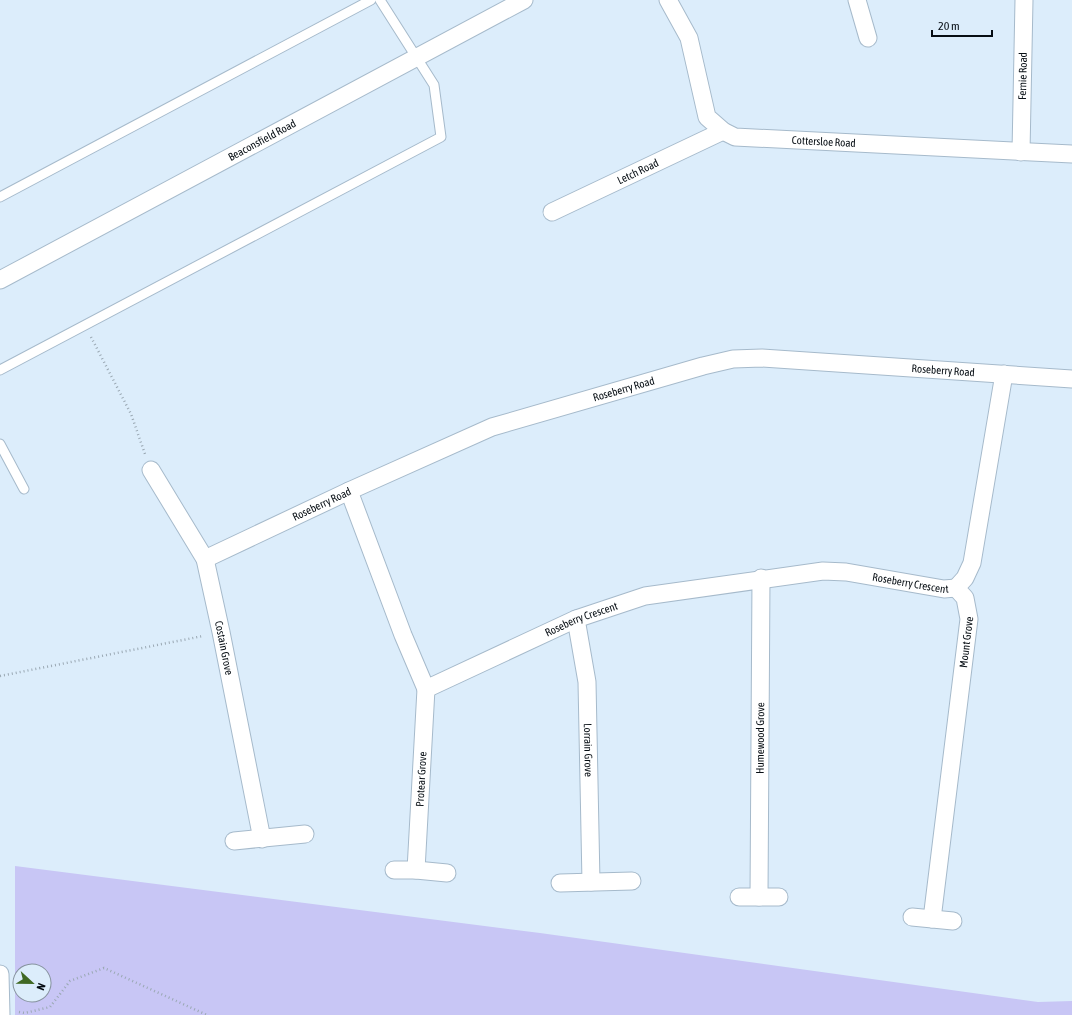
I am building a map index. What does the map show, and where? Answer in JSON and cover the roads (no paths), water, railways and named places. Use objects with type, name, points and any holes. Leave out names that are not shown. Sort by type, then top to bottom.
[{"type":"street","name":"Beaconsfield Road","points":[[0,280],[524,0]]},
{"type":"street","name":"Cottersloe Road","points":[[668,0],[690,38],[707,117],[723,131],[735,137],[1072,154]]},
{"type":"street","points":[[857,0],[868,38]]},
{"type":"street","name":"Fernie Road","points":[[1021,152],[1024,0]]},
{"type":"street","name":"Letch Road","points":[[552,212],[723,131]]},
{"type":"street","name":"Roseberry Road","points":[[204,559],[349,491],[492,427],[703,366],[733,360],[762,358],[1072,379]]},
{"type":"street","points":[[956,588],[965,578],[972,563],[1004,374]]},
{"type":"street","name":"Costain Grove","points":[[151,470],[204,559],[221,632],[262,839]]},
{"type":"street","points":[[349,491],[403,635],[426,689]]},
{"type":"street","name":"Roseberry Crescent","points":[[426,689],[576,619],[645,596],[761,578],[823,571],[846,572],[944,589],[956,588]]},
{"type":"street","name":"Humewood Grove","points":[[759,897],[761,578]]},
{"type":"street","name":"Mount Grove","points":[[932,919],[968,619],[965,598],[956,588]]},
{"type":"street","name":"Lorrain Grove","points":[[576,619],[587,682],[591,882]]},
{"type":"street","name":"Protear Grove","points":[[416,870],[426,689]]},
{"type":"street","points":[[234,841],[305,834]]},
{"type":"street","points":[[394,870],[416,870],[447,873]]},
{"type":"street","points":[[560,883],[632,881]]},
{"type":"street","points":[[739,897],[779,897]]},
{"type":"street","points":[[912,917],[953,921]]},
{"type":"street","points":[[0,974],[1,1011]]},
{"type":"lane","points":[[0,197],[371,0]]},
{"type":"lane","points":[[0,370],[441,137],[434,85],[418,57],[380,0]]},
{"type":"lane","points":[[0,444],[24,489]]}]
